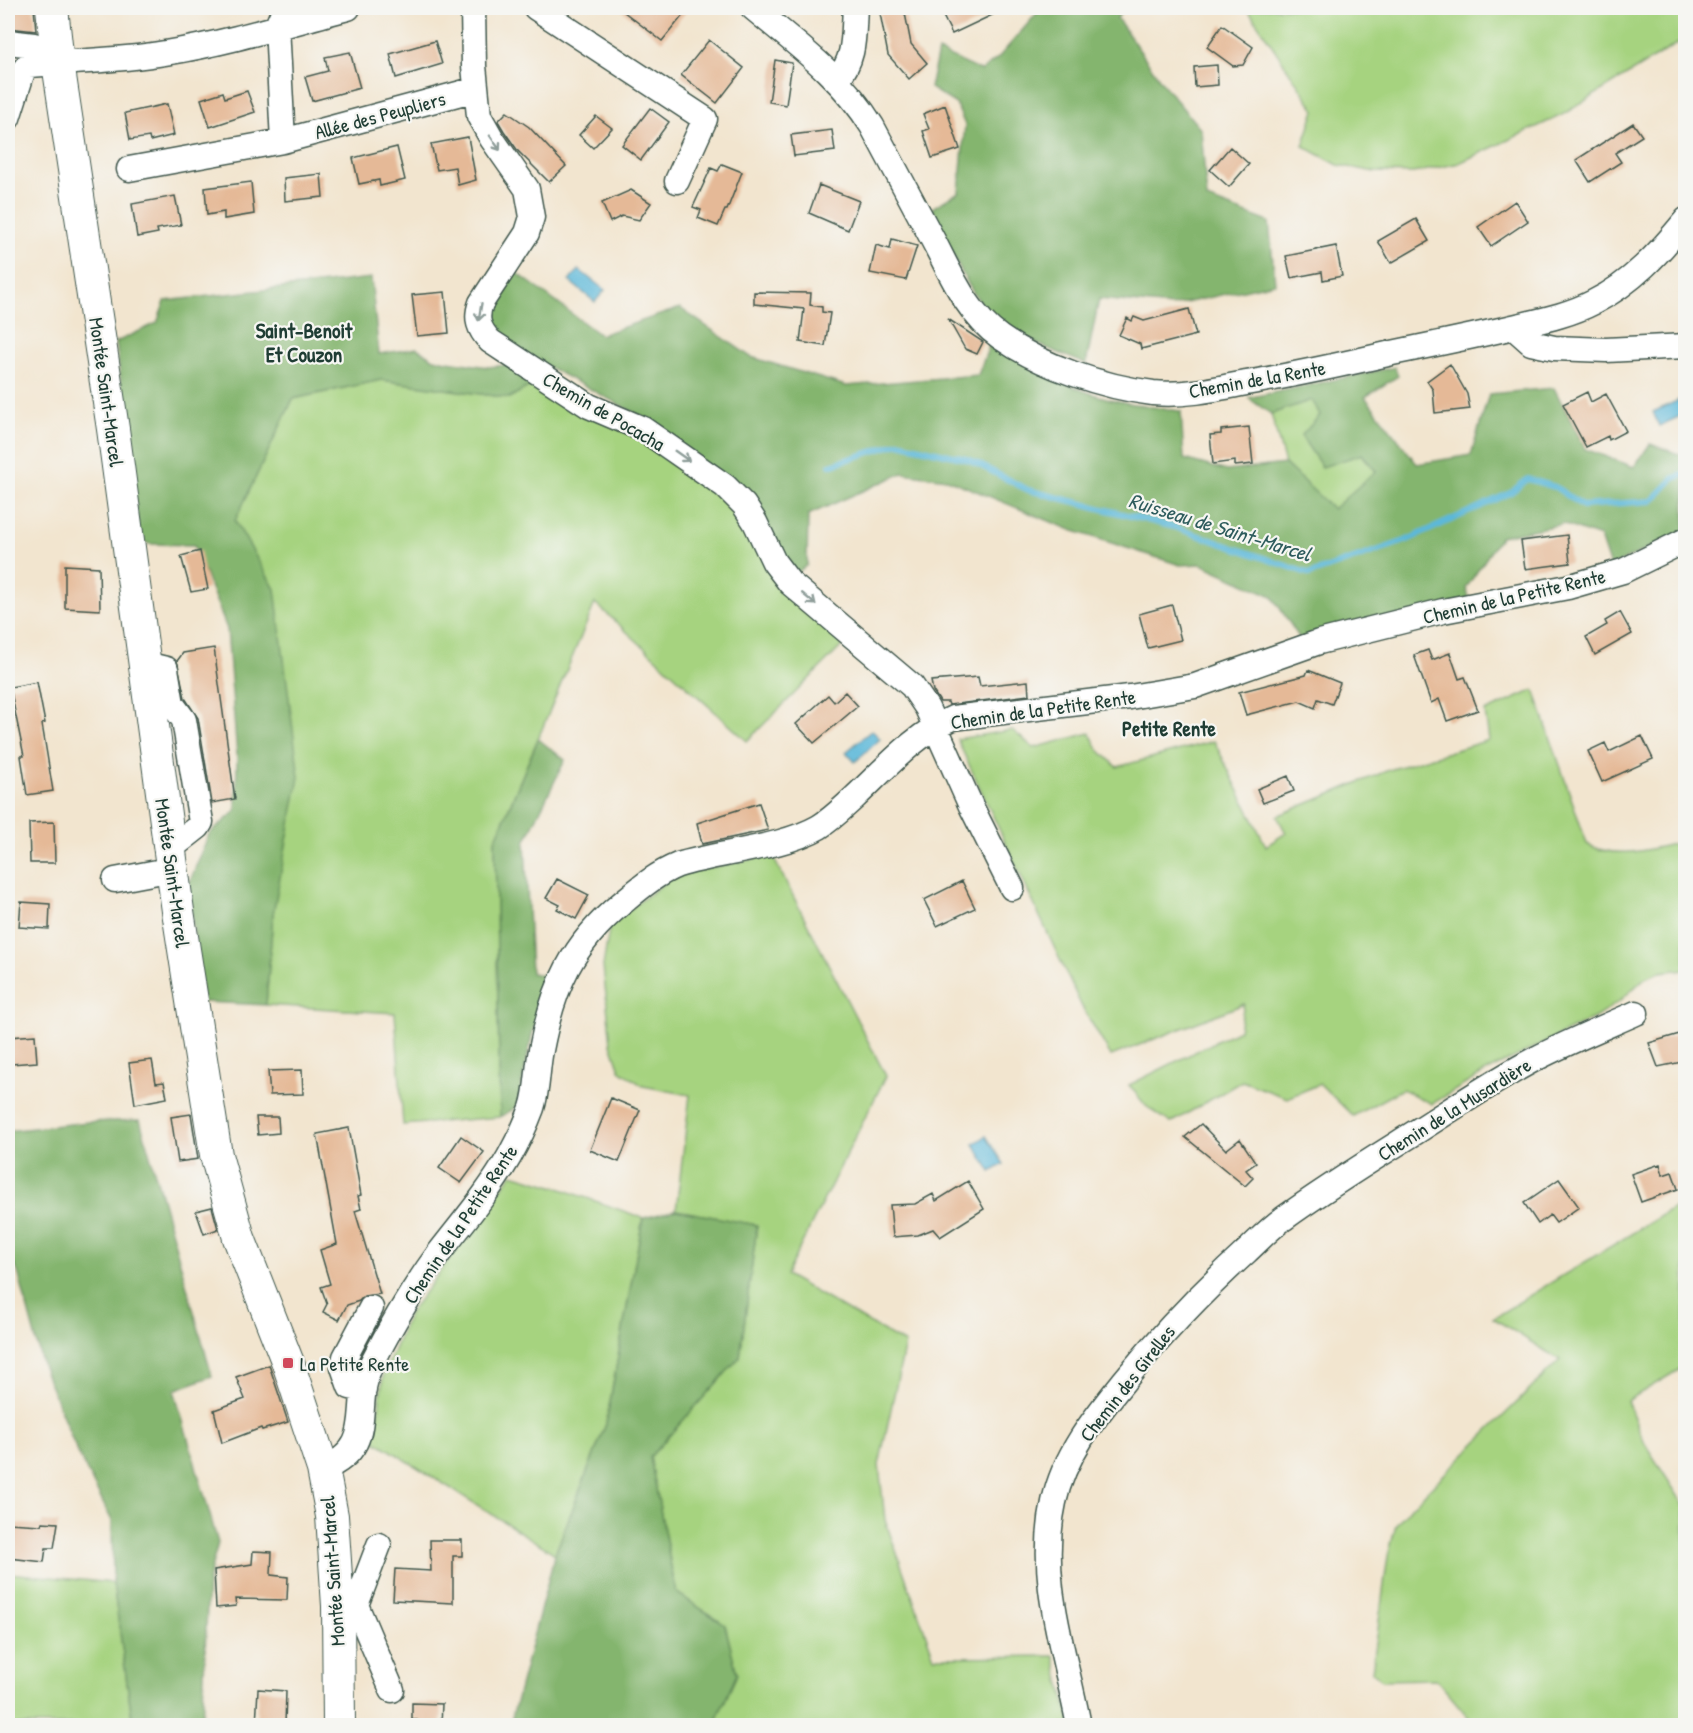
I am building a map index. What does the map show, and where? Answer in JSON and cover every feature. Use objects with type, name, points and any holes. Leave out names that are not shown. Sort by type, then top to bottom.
[{"type":"main road","name":"Montée Saint-Marcel","points":[[52,8],[58,63],[113,429],[193,1013],[216,1155],[238,1238],[288,1363],[323,1469],[347,1605],[339,1725]]},
{"type":"street","points":[[8,118],[22,71],[28,65],[135,58],[168,53],[281,17],[348,8]]},
{"type":"street","name":"Chemin de Pocacha","points":[[473,8],[479,116],[527,189],[532,217],[527,233],[477,312],[477,321],[482,332],[490,341],[551,382],[589,406],[644,429],[725,486],[744,505],[755,522],[774,562],[790,583],[912,686],[927,708],[934,726]]},
{"type":"street","points":[[536,8],[705,119],[677,181]]},
{"type":"street","name":"Chemin de la Rente","points":[[753,8],[837,80],[859,105],[965,299],[976,314],[1000,337],[1020,349],[1072,372],[1128,389],[1155,393],[1200,392],[1295,374],[1570,314],[1614,291],[1653,258],[1686,220]]},
{"type":"street","points":[[837,80],[850,59],[855,8]]},
{"type":"street","points":[[281,17],[283,141]]},
{"type":"street","points":[[8,42],[34,45],[58,63]]},
{"type":"street","name":"Allée des Peupliers","points":[[129,169],[283,141],[476,89]]},
{"type":"street","points":[[1513,327],[1531,342],[1554,348],[1606,350],[1686,346]]},
{"type":"street","name":"Chemin de la Petite Rente","points":[[323,1469],[336,1464],[352,1451],[360,1430],[364,1390],[369,1369],[397,1316],[508,1158],[532,1107],[541,1051],[558,987],[580,944],[607,916],[649,880],[665,870],[691,861],[798,837],[820,826],[838,813],[934,726],[954,718],[1131,697],[1195,686],[1319,642],[1443,612],[1568,587],[1623,571],[1686,540]]},
{"type":"street","points":[[934,726],[1012,888]]},
{"type":"street","points":[[115,880],[171,859]]},
{"type":"street","name":"Chemin de la Musardière","points":[[1281,1220],[1504,1076],[1568,1043],[1636,1013]]},
{"type":"street","name":"Chemin des Girelles","points":[[1079,1725],[1058,1637],[1047,1564],[1048,1536],[1054,1500],[1067,1463],[1092,1421],[1146,1354],[1225,1270],[1281,1220]]},
{"type":"street","points":[[364,1390],[350,1387],[343,1367],[345,1357],[371,1308]]},
{"type":"street","points":[[379,1545],[347,1605],[392,1690]]},
{"type":"green space","points":[[1037,8],[1124,8],[1117,18],[1163,84],[1201,130],[1207,199],[1269,222],[1275,283],[1172,306],[1099,299],[1086,364],[1047,348],[1006,327],[986,310],[963,274],[932,208],[959,192],[965,125],[956,104],[930,88],[938,51],[981,71],[998,58],[1039,11]]},
{"type":"green space","points":[[1247,8],[1685,8],[1685,39],[1562,115],[1459,163],[1414,173],[1375,172],[1338,165],[1303,146],[1315,110]]},
{"type":"green space","points":[[512,269],[600,335],[680,308],[751,357],[846,386],[978,375],[991,341],[1044,372],[1089,393],[1128,403],[1181,411],[1184,459],[1227,471],[1285,464],[1333,509],[1376,471],[1362,454],[1322,467],[1301,436],[1320,415],[1312,400],[1271,414],[1248,398],[1395,367],[1398,376],[1365,397],[1417,464],[1471,455],[1489,394],[1554,388],[1585,449],[1634,467],[1650,444],[1685,456],[1685,530],[1610,567],[1600,537],[1563,524],[1501,536],[1466,588],[1470,601],[1300,639],[1272,596],[1201,564],[1180,565],[1071,530],[947,479],[903,473],[808,515],[807,565],[793,576],[777,555],[643,417],[516,350],[495,332],[486,320],[488,306]]},
{"type":"green space","points":[[371,278],[379,354],[417,348],[434,359],[488,367],[506,365],[535,383],[509,398],[381,380],[293,399],[235,521],[275,589],[299,777],[273,914],[266,1005],[203,1002],[188,886],[209,834],[236,811],[237,756],[227,629],[194,545],[150,544],[140,541],[116,342],[157,323],[165,301]]},
{"type":"green space","points":[[381,380],[509,398],[535,383],[622,427],[716,488],[846,642],[747,741],[595,603],[495,841],[500,1117],[403,1125],[395,1013],[266,1005],[273,914],[234,522],[293,399]]},
{"type":"green space","points":[[1312,399],[1326,419],[1376,471],[1333,510],[1285,464],[1271,414]]},
{"type":"green space","points":[[1534,690],[1587,844],[1610,852],[1636,852],[1685,841],[1685,969],[1660,972],[1645,978],[1620,1001],[1596,1017],[1489,1070],[1432,1104],[1402,1089],[1353,1116],[1320,1084],[1287,1098],[1242,1081],[1171,1123],[1146,1106],[1129,1085],[1239,1030],[1244,1004],[1111,1056],[1081,1005],[957,739],[1012,730],[1034,748],[1090,733],[1098,749],[1117,767],[1214,741],[1266,846],[1286,833],[1277,816],[1389,770],[1489,740],[1485,712]]},
{"type":"green space","points":[[538,739],[565,760],[525,842],[531,973],[549,976],[532,1035],[517,1107],[500,1117],[495,841]]},
{"type":"green space","points":[[772,855],[886,1076],[786,1275],[905,1344],[879,1465],[885,1520],[934,1657],[1054,1656],[1071,1725],[714,1725],[737,1674],[725,1625],[676,1592],[650,1457],[740,1357],[757,1225],[676,1210],[690,1095],[643,1086],[620,1070],[611,1044],[603,966],[610,924],[675,875]]},
{"type":"green space","points":[[140,1120],[212,1376],[174,1390],[218,1543],[208,1581],[202,1725],[133,1725],[113,1583],[112,1521],[77,1451],[43,1367],[18,1272],[8,1252],[8,1131],[88,1122]]},
{"type":"green space","points":[[512,1174],[643,1218],[606,1424],[555,1554],[374,1440],[383,1377],[408,1315]]},
{"type":"green space","points":[[1685,1201],[1685,1366],[1627,1401],[1645,1444],[1685,1507],[1685,1725],[1475,1725],[1436,1679],[1382,1680],[1372,1672],[1388,1556],[1396,1525],[1412,1506],[1560,1360],[1493,1318]]},
{"type":"green space","points":[[676,1210],[757,1225],[740,1357],[650,1457],[676,1592],[725,1625],[737,1674],[714,1725],[510,1725],[555,1554],[606,1424],[643,1218]]},
{"type":"green space","points":[[8,1573],[113,1583],[133,1725],[8,1725]]},
{"type":"water","points":[[579,270],[605,290],[595,302],[569,281]]},
{"type":"water","points":[[1679,400],[1685,414],[1659,426],[1653,412]]},
{"type":"water","points":[[872,730],[880,739],[855,762],[846,752]]},
{"type":"water","points":[[986,1136],[1004,1164],[991,1172],[974,1144]]},
{"type":"building","points":[[8,8],[34,8],[36,31],[8,28]]},
{"type":"building","points":[[619,8],[689,8],[662,41]]},
{"type":"building","points":[[879,8],[904,8],[911,44],[927,63],[909,79],[888,55]]},
{"type":"building","points":[[939,8],[1007,8],[952,34]]},
{"type":"building","points":[[1222,25],[1253,47],[1243,65],[1233,66],[1207,47]]},
{"type":"building","points":[[709,40],[744,68],[717,103],[681,75]]},
{"type":"building","points":[[435,41],[442,64],[396,78],[390,54]]},
{"type":"building","points":[[350,52],[360,88],[312,101],[305,77],[328,71],[325,57]]},
{"type":"building","points":[[775,60],[792,63],[786,105],[769,102]]},
{"type":"building","points":[[1217,65],[1218,85],[1195,87],[1194,67]]},
{"type":"building","points":[[247,91],[255,112],[210,127],[201,99],[223,92],[225,98]]},
{"type":"building","points":[[167,104],[174,135],[150,141],[149,137],[130,140],[125,113]]},
{"type":"building","points":[[945,105],[960,149],[932,158],[923,131],[929,129],[923,114]]},
{"type":"building","points":[[650,108],[669,122],[641,160],[622,145]]},
{"type":"building","points":[[507,112],[529,127],[566,166],[549,182],[518,151],[498,121]]},
{"type":"building","points":[[596,116],[612,128],[593,148],[579,135]]},
{"type":"building","points":[[1633,123],[1642,136],[1615,153],[1621,162],[1590,182],[1576,160]]},
{"type":"building","points":[[832,130],[835,151],[794,156],[791,135]]},
{"type":"building","points":[[468,137],[476,180],[458,185],[455,167],[437,170],[431,144]]},
{"type":"building","points":[[397,147],[405,180],[380,186],[379,180],[359,184],[353,158]]},
{"type":"building","points":[[1230,147],[1249,164],[1229,187],[1210,170]]},
{"type":"building","points":[[722,164],[742,172],[718,226],[698,218],[701,210],[693,207],[711,168],[718,171]]},
{"type":"building","points":[[321,174],[323,197],[285,201],[284,178]]},
{"type":"building","points":[[251,182],[254,214],[224,219],[224,212],[207,215],[205,188]]},
{"type":"building","points":[[819,185],[859,201],[848,230],[809,213]]},
{"type":"building","points":[[631,190],[651,203],[639,220],[622,216],[610,222],[602,203]]},
{"type":"building","points":[[175,196],[181,225],[157,229],[158,233],[137,237],[132,204]]},
{"type":"building","points":[[1515,201],[1528,221],[1491,246],[1478,227]]},
{"type":"building","points":[[1416,219],[1429,241],[1391,263],[1378,241]]},
{"type":"building","points":[[892,239],[917,246],[906,280],[870,273],[876,245],[890,249]]},
{"type":"building","points":[[1336,246],[1342,276],[1323,280],[1322,272],[1291,278],[1286,256]]},
{"type":"building","points":[[445,292],[449,333],[417,336],[412,295]]},
{"type":"building","points":[[754,292],[811,293],[810,305],[822,307],[822,312],[830,313],[825,346],[800,342],[804,309],[754,304]]},
{"type":"building","points":[[1189,309],[1196,335],[1141,349],[1140,344],[1119,335],[1127,318],[1132,321],[1134,317],[1144,321]]},
{"type":"building","points":[[948,319],[983,342],[977,354],[965,349]]},
{"type":"building","points":[[1450,364],[1467,394],[1470,409],[1435,413],[1433,390],[1427,381]]},
{"type":"building","points":[[1587,392],[1591,402],[1606,394],[1626,431],[1609,440],[1608,436],[1586,447],[1563,404]]},
{"type":"building","points":[[1249,427],[1253,464],[1235,466],[1235,461],[1213,464],[1210,435],[1221,434],[1221,430]]},
{"type":"building","points":[[1567,535],[1570,563],[1525,569],[1521,541]]},
{"type":"building","points":[[200,551],[208,589],[191,592],[181,556]]},
{"type":"building","points":[[65,565],[99,567],[100,610],[65,608]]},
{"type":"building","points":[[1172,605],[1181,640],[1148,648],[1139,614]]},
{"type":"building","points":[[1620,612],[1632,634],[1595,655],[1586,637],[1607,625],[1605,621]]},
{"type":"building","points":[[214,648],[235,799],[212,803],[198,718],[185,698],[177,661],[183,653]]},
{"type":"building","points":[[1428,650],[1432,660],[1450,653],[1459,679],[1465,677],[1478,710],[1447,721],[1439,699],[1431,703],[1414,655]]},
{"type":"building","points":[[1308,670],[1340,683],[1332,704],[1318,699],[1315,708],[1299,701],[1246,715],[1239,692],[1306,675]]},
{"type":"building","points":[[978,677],[980,686],[1028,681],[1029,695],[949,705],[948,702],[940,702],[933,691],[931,681]]},
{"type":"building","points":[[37,682],[45,723],[42,724],[53,791],[27,795],[21,756],[24,756],[10,687]]},
{"type":"building","points":[[845,692],[858,706],[814,743],[796,724],[828,695],[834,702]]},
{"type":"building","points":[[1642,736],[1653,759],[1602,782],[1588,751],[1605,743],[1609,752]]},
{"type":"building","points":[[1288,776],[1294,791],[1263,803],[1257,789]]},
{"type":"building","points":[[759,803],[768,830],[702,844],[697,823]]},
{"type":"building","points":[[54,822],[55,863],[30,863],[29,823]]},
{"type":"building","points":[[557,879],[589,895],[576,919],[557,909],[560,905],[546,898]]},
{"type":"building","points":[[962,881],[975,908],[937,926],[924,900]]},
{"type":"building","points":[[21,902],[50,904],[49,929],[19,927]]},
{"type":"building","points":[[1686,1032],[1686,1053],[1680,1054],[1682,1062],[1658,1067],[1649,1043]]},
{"type":"building","points":[[35,1035],[37,1062],[11,1064],[9,1037]]},
{"type":"building","points":[[152,1060],[156,1083],[164,1082],[167,1098],[135,1104],[129,1063]]},
{"type":"building","points":[[302,1070],[303,1094],[270,1095],[268,1071]]},
{"type":"building","points":[[611,1098],[640,1110],[619,1162],[590,1150]]},
{"type":"building","points":[[191,1114],[198,1159],[178,1162],[171,1117]]},
{"type":"building","points":[[256,1117],[278,1117],[279,1133],[258,1135]]},
{"type":"building","points":[[1201,1124],[1226,1150],[1240,1139],[1256,1163],[1246,1170],[1253,1178],[1245,1186],[1185,1137]]},
{"type":"building","points":[[349,1128],[361,1195],[358,1196],[361,1209],[355,1211],[380,1294],[364,1296],[359,1301],[347,1305],[339,1320],[323,1312],[327,1304],[321,1287],[330,1284],[320,1250],[337,1244],[317,1134]]},
{"type":"building","points":[[461,1136],[484,1152],[461,1183],[439,1168]]},
{"type":"building","points":[[1660,1164],[1663,1175],[1672,1172],[1678,1189],[1641,1202],[1631,1174]]},
{"type":"building","points":[[1559,1179],[1579,1207],[1556,1223],[1550,1215],[1538,1224],[1524,1203]]},
{"type":"building","points":[[968,1181],[984,1209],[940,1237],[933,1229],[918,1235],[893,1237],[890,1205],[915,1204],[933,1194],[936,1201]]},
{"type":"building","points":[[212,1207],[218,1229],[204,1234],[196,1211]]},
{"type":"building","points":[[269,1365],[288,1422],[262,1430],[261,1428],[222,1443],[214,1410],[245,1399],[236,1377]]},
{"type":"building","points":[[42,1522],[58,1523],[54,1548],[46,1548],[44,1562],[9,1558],[8,1523],[41,1525]]},
{"type":"building","points":[[430,1540],[462,1540],[462,1556],[453,1556],[453,1603],[393,1600],[395,1569],[431,1571]]},
{"type":"building","points":[[253,1551],[272,1552],[271,1575],[288,1577],[287,1600],[235,1599],[236,1606],[216,1608],[214,1570],[252,1564]]},
{"type":"building","points":[[258,1689],[286,1691],[285,1725],[256,1725]]},
{"type":"building","points":[[412,1703],[442,1704],[441,1725],[417,1725],[417,1720],[412,1720]]},
{"type":"waterway","name":"Ruisseau de Saint-Marcel","points":[[830,465],[899,443],[970,460],[1028,490],[1174,527],[1310,574],[1405,541],[1510,493],[1528,479],[1555,487],[1583,506],[1652,501],[1674,478],[1686,474]]},
{"type":"place","name":"La Petite Rente","points":[[288,1363]]},
{"type":"district","name":"Saint-Benoit Et Couzon","points":[[304,342]]},
{"type":"district","name":"Petite Rente","points":[[1169,728]]}]
